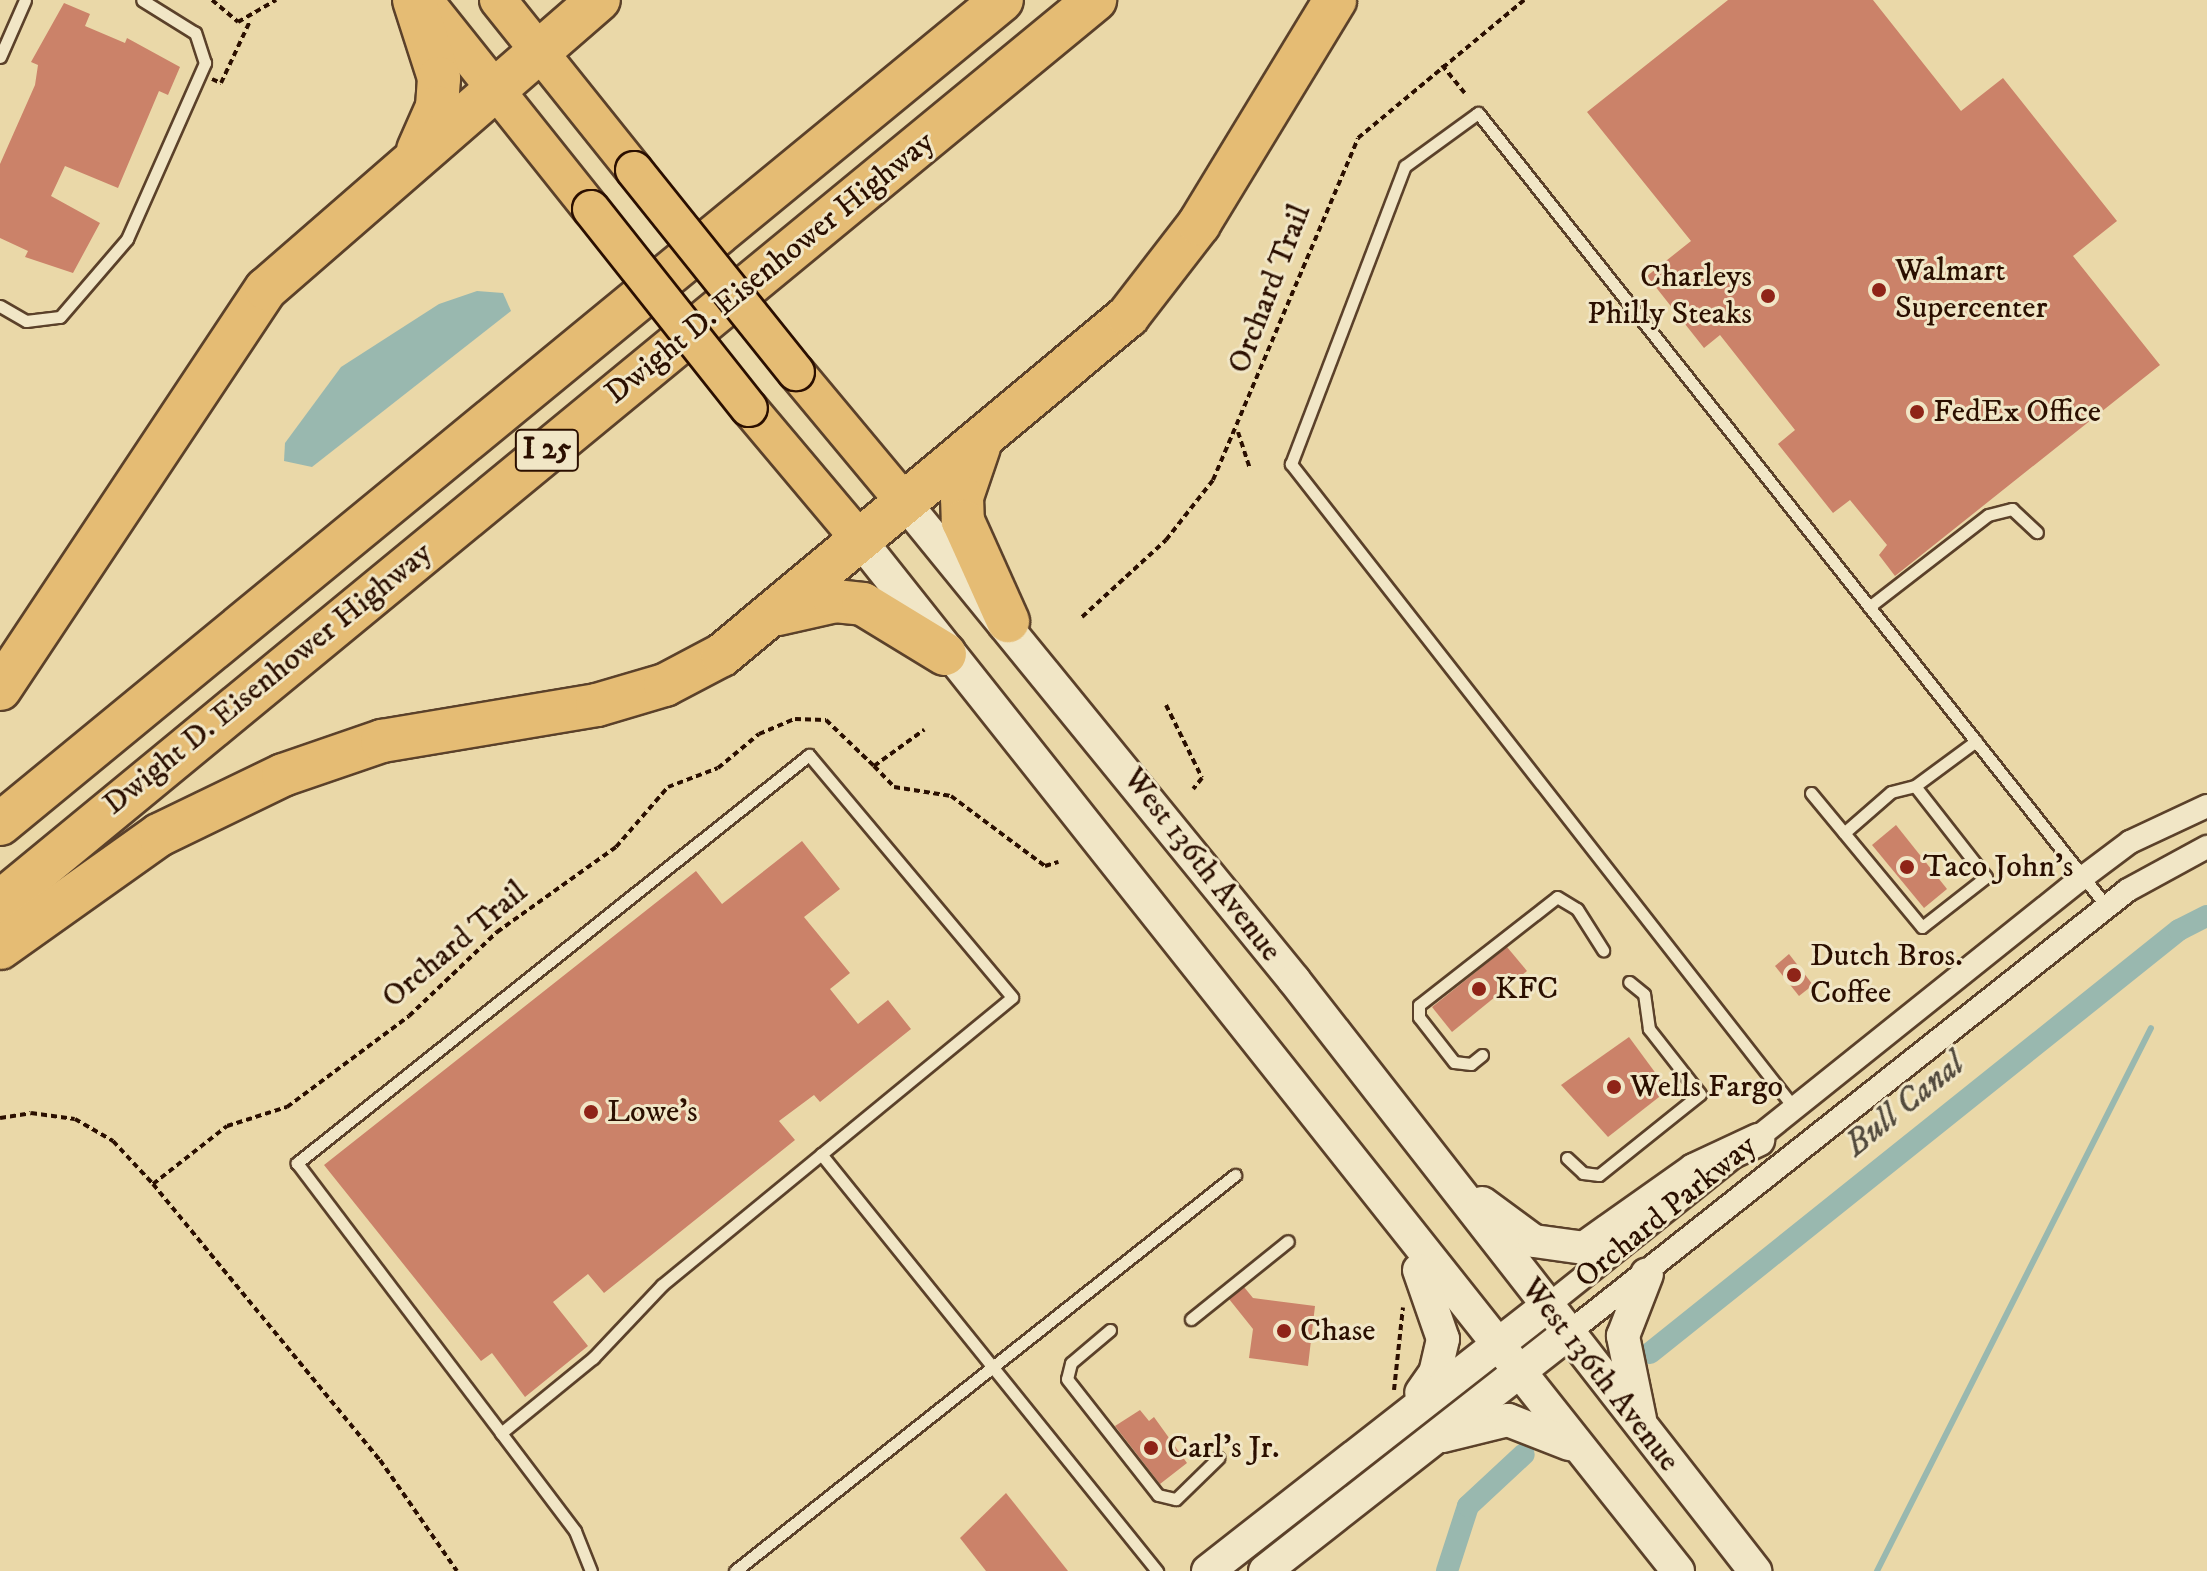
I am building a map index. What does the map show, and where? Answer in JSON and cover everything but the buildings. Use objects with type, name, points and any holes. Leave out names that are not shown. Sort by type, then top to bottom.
[{"type":"highway","points":[[414,0],[439,78],[437,107],[417,154]]},
{"type":"highway","points":[[0,689],[266,289],[417,154],[599,0]]},
{"type":"highway","name":"I 25","points":[[0,795],[966,0]]},
{"type":"highway","points":[[0,824],[1002,0]]},
{"type":"highway","points":[[0,872],[1056,0]]},
{"type":"highway","name":"Dwight D. Eisenhower Highway","points":[[0,902],[1095,0]]},
{"type":"highway","points":[[0,948],[98,873],[235,795],[382,741],[597,705],[665,685],[722,655],[905,503],[979,447],[1086,356],[1164,274],[1335,0]]},
{"type":"highway","points":[[979,447],[962,497],[963,521],[1008,621]]},
{"type":"highway","points":[[773,615],[835,601],[863,604],[945,654]]},
{"type":"main road","name":"West 136th Avenue","points":[[424,0],[749,408],[860,540],[945,654],[1493,1344],[1678,1571]]},
{"type":"main road","name":"West 136th Avenue","points":[[498,0],[796,372],[1008,621],[1448,1175],[1546,1307],[1755,1571]]},
{"type":"main road","points":[[1448,1175],[1534,1241],[1584,1248],[1694,1170],[1758,1140]]},
{"type":"main road","points":[[1395,1220],[1443,1339],[1435,1373],[1399,1407]]},
{"type":"main road","points":[[1645,1433],[1623,1336],[1647,1274]]},
{"type":"main road","name":"Orchard Parkway","points":[[1208,1571],[1399,1407],[1546,1307]]},
{"type":"main road","name":"Orchard Parkway","points":[[1265,1571],[1514,1370],[1567,1334]]},
{"type":"main road","points":[[1425,1443],[1508,1420],[1557,1436],[1586,1457]]},
{"type":"street","name":"Orchard Parkway","points":[[1546,1307],[2130,842],[2207,806]]},
{"type":"street","name":"Orchard Parkway","points":[[1567,1334],[1647,1274],[2107,907],[2207,847]]},
{"type":"lane","points":[[0,57],[25,0]]},
{"type":"lane","points":[[0,306],[41,323],[60,317],[98,280],[127,239],[201,73],[204,50],[195,33],[142,0]]},
{"type":"lane","points":[[1796,1109],[1291,464],[1405,166],[1478,113],[2107,907]]},
{"type":"lane","points":[[1869,607],[1988,515],[2012,509],[2037,532]]},
{"type":"lane","points":[[1844,833],[1891,792],[1915,786],[1976,741]]},
{"type":"lane","points":[[501,1433],[821,1154],[1012,997],[809,755],[297,1163],[575,1531],[591,1571]]},
{"type":"lane","points":[[1811,793],[1922,927],[1986,872],[1915,786]]},
{"type":"lane","points":[[1482,1055],[1471,1064],[1454,1062],[1419,1017],[1419,1005],[1557,897],[1577,909],[1603,950]]},
{"type":"lane","points":[[1567,1158],[1583,1173],[1599,1175],[1700,1094],[1649,1029],[1644,994],[1629,982]]},
{"type":"lane","points":[[821,1154],[990,1368],[1157,1571]]},
{"type":"lane","points":[[735,1571],[1235,1175]]},
{"type":"lane","points":[[1191,1319],[1288,1241]]},
{"type":"lane","points":[[1110,1330],[1071,1363],[1067,1379],[1158,1495],[1176,1499],[1218,1458]]},
{"type":"path","points":[[212,0],[228,18],[250,21]]},
{"type":"path","points":[[201,73],[221,83],[250,21],[276,0]]},
{"type":"path","name":"Orchard Trail","points":[[1082,617],[1191,511],[1238,432],[1341,168],[1381,112],[1524,0]]},
{"type":"path","points":[[1442,65],[1465,93]]},
{"type":"path","points":[[1238,432],[1250,468]]},
{"type":"path","points":[[1166,705],[1202,778],[1193,789]]},
{"type":"path","name":"Orchard Trail","points":[[153,1184],[227,1126],[287,1107],[409,1016],[497,932],[616,847],[668,787],[718,768],[759,734],[795,719],[826,720],[894,787],[951,796],[1045,866],[1058,862]]},
{"type":"path","points":[[874,766],[924,730]]},
{"type":"path","points":[[0,1118],[31,1113],[75,1119],[113,1141],[153,1184],[380,1460],[457,1571]]},
{"type":"path","points":[[1399,1407],[1404,1302]]},
{"type":"water","points":[[477,291],[503,293],[511,311],[312,467],[284,461],[285,443],[341,367],[439,304]]},
{"type":"waterway","name":"Bull Canal","points":[[1650,1353],[2179,930],[2207,916]]},
{"type":"waterway","points":[[1877,1571],[2151,1028]]},
{"type":"waterway","name":"Bull Canal","points":[[1447,1571],[1468,1506],[1524,1454]]},
{"type":"place","name":"Walmart Supercenter","points":[[1879,290]]},
{"type":"place","name":"Charleys Philly Steaks","points":[[1768,296]]},
{"type":"place","name":"FedEx Office","points":[[1917,412]]},
{"type":"place","name":"Taco John's","points":[[1907,867]]},
{"type":"place","name":"Dutch Bros. Coffee","points":[[1794,975]]},
{"type":"place","name":"KFC","points":[[1479,989]]},
{"type":"place","name":"Wells Fargo","points":[[1614,1087]]},
{"type":"place","name":"Lowe's","points":[[591,1112]]},
{"type":"place","name":"Chase","points":[[1284,1331]]},
{"type":"place","name":"Carl's Jr.","points":[[1151,1448]]}]
